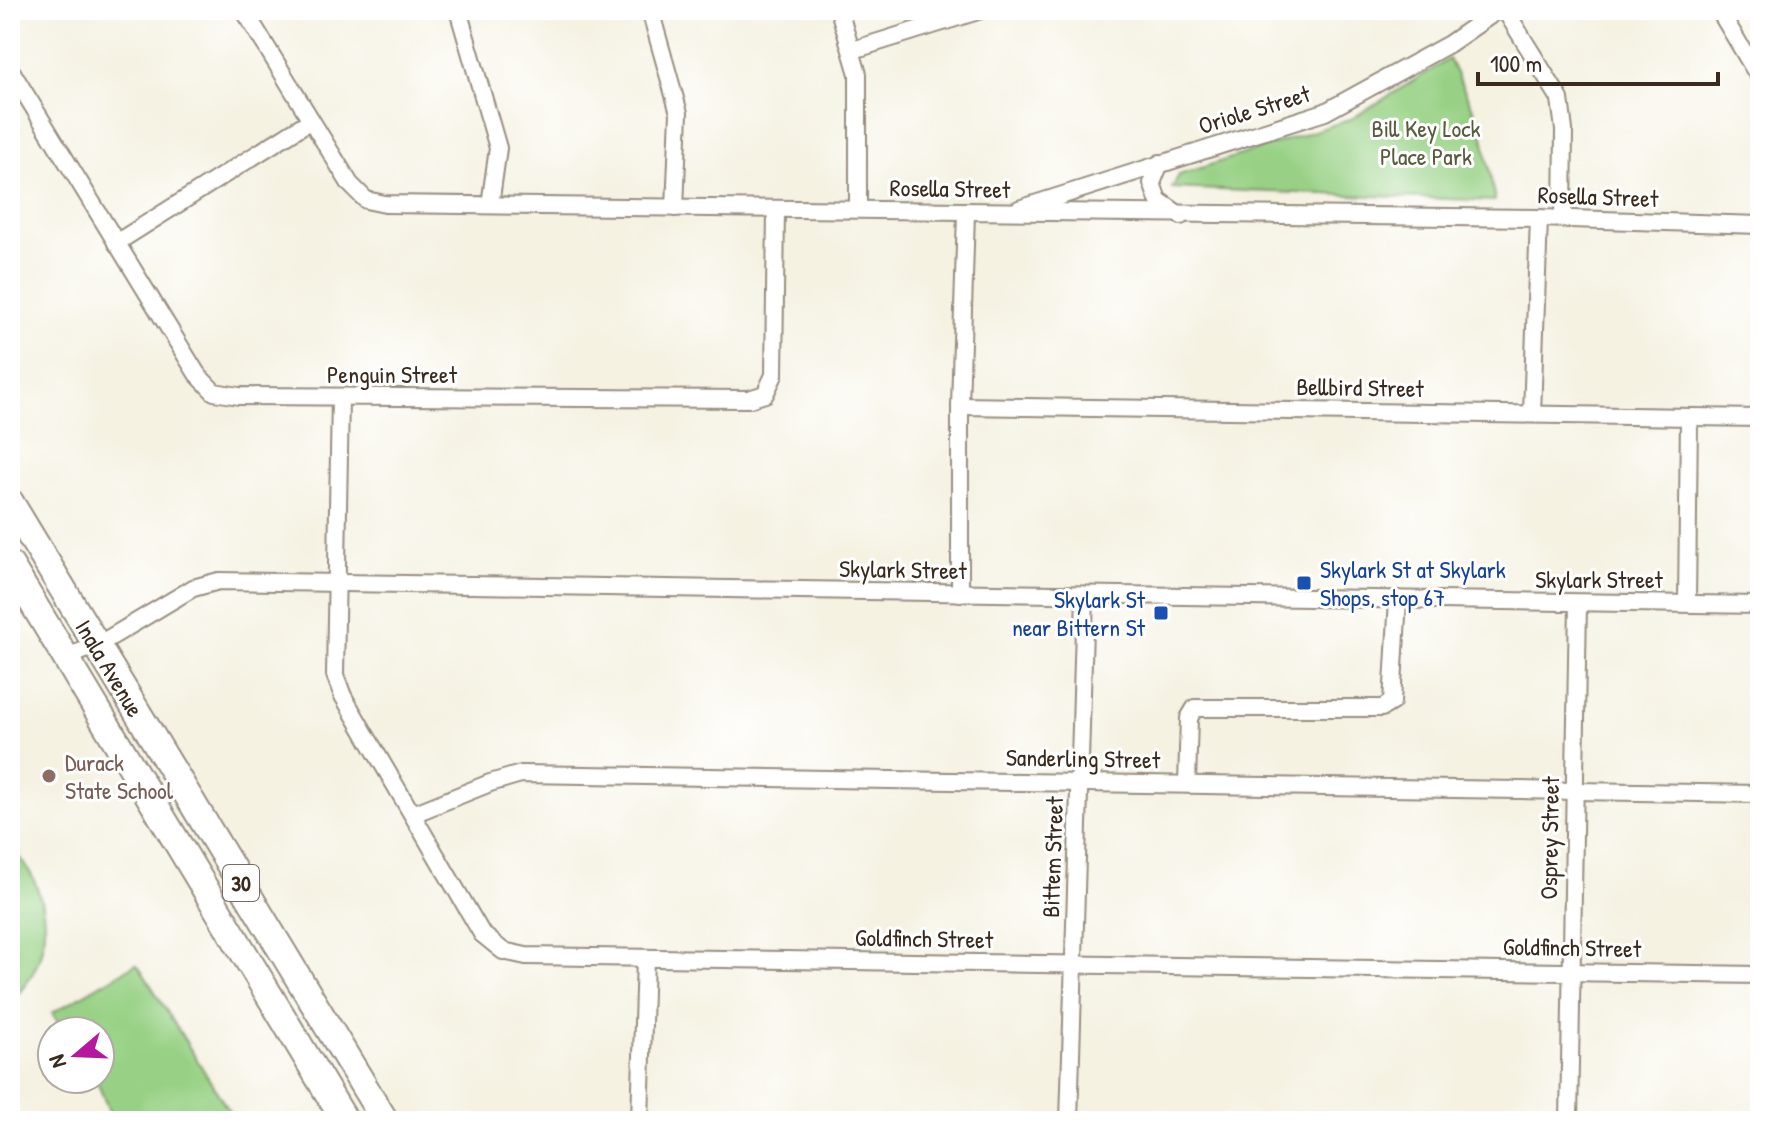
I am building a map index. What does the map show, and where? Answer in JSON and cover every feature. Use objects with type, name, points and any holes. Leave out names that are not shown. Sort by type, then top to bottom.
[{"type":"main road","name":"Inala Avenue","points":[[10,502],[385,1121]]},
{"type":"main road","name":"Inala Avenue","points":[[10,565],[345,1121]]},
{"type":"street","name":"Rosella Street","points":[[244,10],[350,184],[366,200],[385,204],[1181,216],[1563,218],[1760,225]]},
{"type":"street","points":[[458,10],[498,148],[490,205]]},
{"type":"street","points":[[650,10],[679,113],[675,208]]},
{"type":"street","points":[[839,10],[858,74],[858,209]]},
{"type":"street","points":[[853,50],[981,10]]},
{"type":"street","name":"Oriole Street","points":[[1005,213],[1325,112],[1449,44],[1498,10]]},
{"type":"street","points":[[1505,10],[1560,99],[1564,130],[1563,218]]},
{"type":"street","points":[[1719,10],[1760,79]]},
{"type":"street","name":"Penguin Street","points":[[10,69],[197,374],[214,392],[239,396],[340,398],[724,400],[749,399],[765,394],[774,375],[776,210]]},
{"type":"street","points":[[116,243],[311,120]]},
{"type":"street","points":[[1160,163],[1152,183],[1158,200],[1181,216]]},
{"type":"street","points":[[960,593],[960,406],[966,213]]},
{"type":"street","points":[[1532,414],[1539,218]]},
{"type":"street","name":"Goldfinch Street","points":[[340,398],[335,675],[343,696],[482,934],[503,951],[526,956],[1760,975]]},
{"type":"street","name":"Bellbird Street","points":[[960,406],[1760,418]]},
{"type":"street","points":[[1687,603],[1689,417]]},
{"type":"street","name":"Skylark Street","points":[[66,657],[96,646],[204,583],[1760,605]]},
{"type":"street","name":"Bittem Street","points":[[1069,1121],[1085,595]]},
{"type":"street","points":[[1187,783],[1189,718],[1195,708],[1382,708],[1392,702],[1398,599]]},
{"type":"street","name":"Osprey Street","points":[[1569,1121],[1569,971],[1578,604]]},
{"type":"street","name":"Sanderling Street","points":[[413,814],[521,774],[1760,794]]},
{"type":"street","points":[[640,1121],[645,958]]},
{"type":"green space","name":"Bill Key Lock Place Park","points":[[1449,59],[1481,125],[1495,201],[1172,188],[1179,175],[1351,119]]},
{"type":"green space","points":[[10,846],[35,882],[42,903],[44,924],[36,966],[26,985],[10,1001]]},
{"type":"green space","points":[[136,964],[235,1121],[113,1121],[102,1095],[116,1095],[116,1015],[52,1013]]},
{"type":"place","name":"Skylark St at Skylark Shops, stop 67","points":[[1304,583]]},
{"type":"place","name":"Skylark St near Bittern St","points":[[1161,613]]},
{"type":"place","name":"Durack State School","points":[[49,776]]}]
